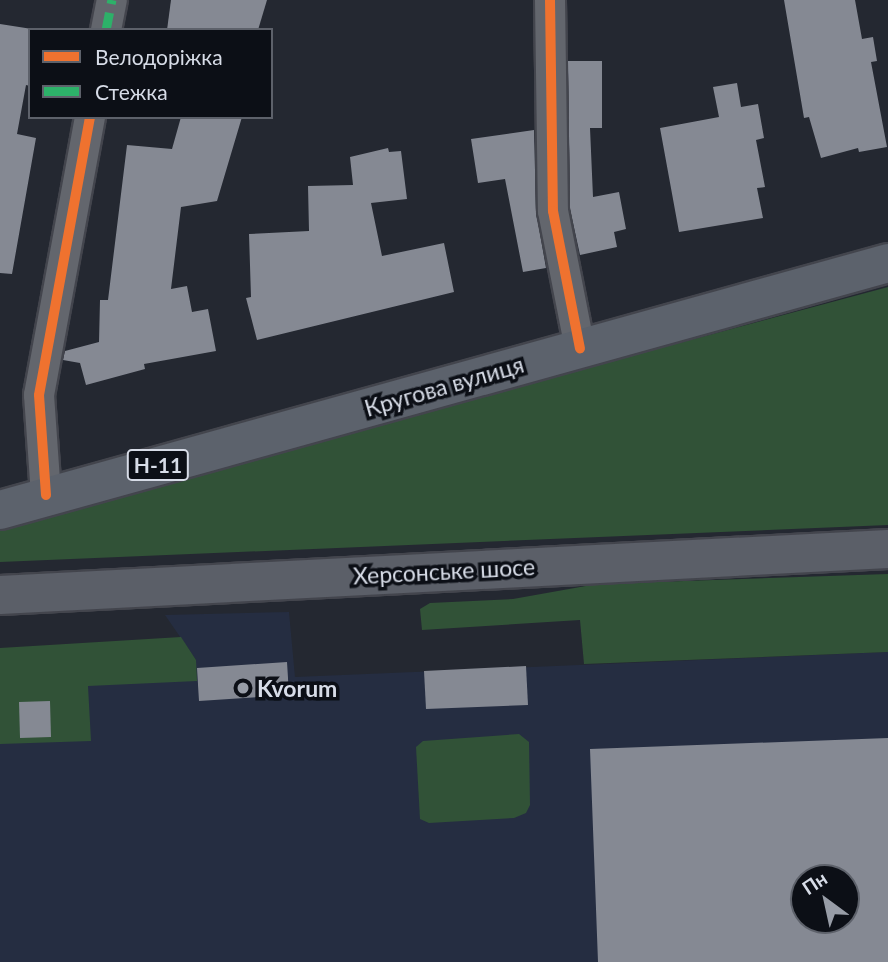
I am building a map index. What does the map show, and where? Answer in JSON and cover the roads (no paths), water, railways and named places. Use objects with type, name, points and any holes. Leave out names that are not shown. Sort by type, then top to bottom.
[{"type":"main road","name":"Кругова вулиця","points":[[0,510],[46,495],[888,263]]},
{"type":"main road","name":"Херсонське шосе","points":[[0,595],[888,549]]},
{"type":"street","points":[[106,28],[112,0]]},
{"type":"street","points":[[550,0],[553,211],[580,348]]},
{"type":"street","points":[[46,495],[40,395],[90,119]]},
{"type":"place","name":"Kvorum","points":[[243,688]]}]
